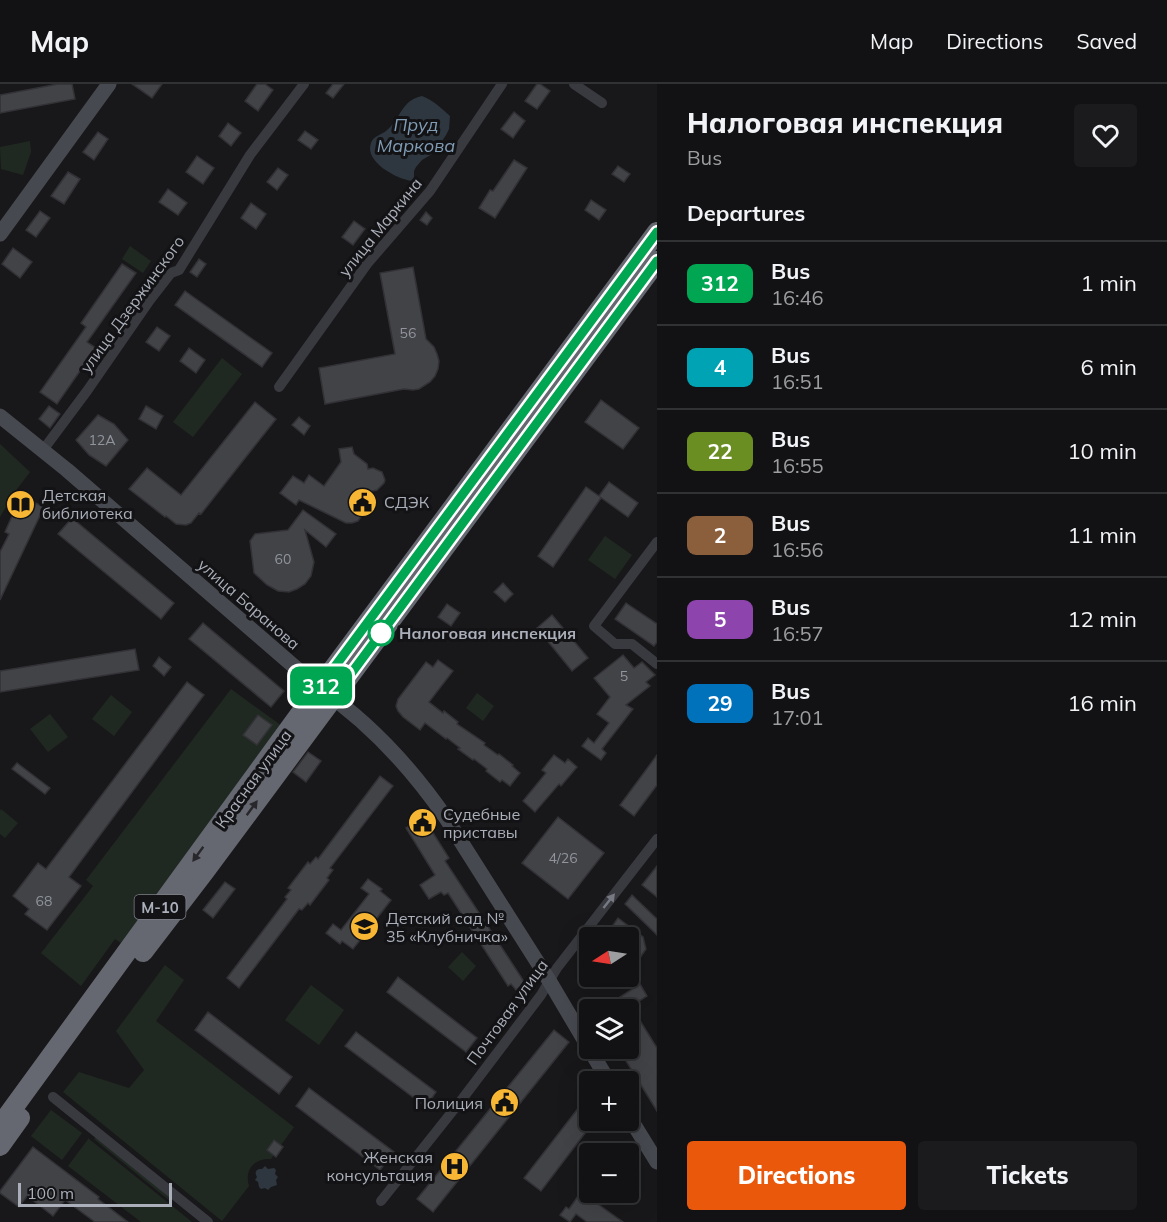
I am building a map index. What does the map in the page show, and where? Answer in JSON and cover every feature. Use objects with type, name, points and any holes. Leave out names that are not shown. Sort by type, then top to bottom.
[{"type":"highway","name":"Красная улица","points":[[0,1146],[131,967],[205,872],[326,693],[657,232]]},
{"type":"highway","name":"Красная улица","points":[[0,1126],[326,693],[657,261]]},
{"type":"street","points":[[0,234],[109,84]]},
{"type":"street","name":"улица Дзержинского","points":[[43,450],[171,273],[179,270],[250,154],[304,84]]},
{"type":"street","name":"улица Маркина","points":[[279,387],[367,264],[430,191],[502,84]]},
{"type":"street","points":[[574,84],[602,103]]},
{"type":"street","name":"улица Баранова","points":[[0,416],[7,426],[43,450],[383,742],[402,762],[433,799],[550,982],[603,1071]]},
{"type":"street","points":[[657,542],[594,626],[615,644],[632,644],[657,664]]},
{"type":"street","name":"Почтовая улица","points":[[381,1201],[463,1098],[550,982],[557,968],[657,839]]},
{"type":"street","points":[[53,1097],[208,1222]]},
{"type":"street","points":[[638,1131],[657,1162]]},
{"type":"shaded area","points":[[30,141],[31,152],[23,175],[1,169],[0,147]]},
{"type":"shaded area","points":[[130,246],[151,261],[143,273],[122,259]]},
{"type":"shaded area","points":[[222,358],[242,374],[193,437],[173,422]]},
{"type":"shaded area","points":[[0,444],[30,472],[0,517]]},
{"type":"shaded area","points":[[605,536],[632,555],[615,579],[588,560]]},
{"type":"shaded area","points":[[231,689],[282,726],[124,945],[115,939],[81,986],[41,953],[93,886],[86,880]]},
{"type":"shaded area","points":[[477,693],[494,706],[483,721],[466,708]]},
{"type":"shaded area","points":[[111,695],[132,712],[114,736],[92,719]]},
{"type":"shaded area","points":[[50,714],[68,737],[48,752],[30,729]]},
{"type":"shaded area","points":[[1,809],[18,823],[5,838],[0,834]]},
{"type":"shaded area","points":[[462,952],[476,966],[463,981],[448,967]]},
{"type":"shaded area","points":[[165,965],[184,980],[156,1021],[294,1127],[271,1159],[265,1159],[252,1166],[248,1175],[249,1186],[222,1221],[63,1092],[79,1072],[129,1088],[144,1070],[116,1031]]},
{"type":"shaded area","points":[[311,985],[344,1010],[319,1045],[285,1020]]},
{"type":"shaded area","points":[[51,1110],[82,1133],[62,1160],[31,1136]]},
{"type":"shaded area","points":[[96,1137],[172,1198],[170,1201],[94,1139]]},
{"type":"shaded area","points":[[89,1138],[192,1222],[141,1222],[68,1166]]},
{"type":"water","name":"Пруд Маркова","points":[[422,96],[450,116],[449,129],[434,153],[422,160],[416,167],[412,181],[398,177],[383,168],[372,157],[370,150],[373,139],[391,126],[410,101]]},
{"type":"water","points":[[265,1166],[268,1169],[274,1168],[278,1177],[277,1185],[268,1190],[261,1189],[255,1180],[256,1171]]},
{"type":"building","points":[[58,84],[72,84],[75,99],[0,113],[0,95]]},
{"type":"building","points":[[132,84],[162,84],[152,98]]},
{"type":"building","points":[[257,84],[265,84],[273,90],[258,111],[245,101]]},
{"type":"building","points":[[333,84],[344,84],[333,98],[326,93]]},
{"type":"building","points":[[537,84],[550,91],[537,109],[525,101]]},
{"type":"building","points":[[514,112],[525,121],[513,138],[501,129]]},
{"type":"building","points":[[228,123],[241,133],[231,146],[219,136]]},
{"type":"building","points":[[305,131],[318,140],[311,149],[298,140]]},
{"type":"building","points":[[98,132],[108,139],[94,160],[83,152]]},
{"type":"building","points":[[197,156],[214,168],[203,184],[186,172]]},
{"type":"building","points":[[514,160],[527,168],[495,218],[479,208]]},
{"type":"building","points":[[618,166],[630,174],[624,182],[612,174]]},
{"type":"building","points":[[278,168],[288,175],[277,190],[267,182]]},
{"type":"building","points":[[68,172],[80,179],[64,204],[51,196]]},
{"type":"building","points":[[168,189],[187,203],[178,215],[159,202]]},
{"type":"building","points":[[591,200],[606,210],[599,220],[585,210]]},
{"type":"building","points":[[251,203],[266,214],[256,229],[241,218]]},
{"type":"building","points":[[40,211],[50,218],[36,237],[26,230]]},
{"type":"building","points":[[426,212],[432,218],[427,225],[420,220]]},
{"type":"building","points":[[354,221],[365,229],[353,245],[342,237]]},
{"type":"building","points":[[13,248],[32,262],[20,278],[2,264]]},
{"type":"building","points":[[199,259],[206,264],[197,277],[190,272]]},
{"type":"building","points":[[122,264],[136,273],[87,342],[96,348],[57,404],[40,392],[86,327],[81,323]]},
{"type":"building","points":[[413,267],[426,339],[434,347],[439,361],[435,376],[419,389],[404,389],[325,404],[319,368],[395,354],[380,273]]},
{"type":"building","points":[[185,291],[272,353],[262,367],[175,305]]},
{"type":"building","points":[[157,327],[170,336],[159,351],[146,342]]},
{"type":"building","points":[[189,348],[205,360],[196,373],[180,361]]},
{"type":"building","points":[[601,400],[639,428],[623,449],[585,422]]},
{"type":"building","points":[[255,402],[276,419],[201,514],[199,513],[191,523],[176,524],[129,489],[147,468],[181,495]]},
{"type":"building","points":[[49,406],[60,414],[50,428],[39,419]]},
{"type":"building","points":[[146,406],[163,416],[156,429],[139,419]]},
{"type":"building","points":[[98,415],[114,424],[128,440],[106,466],[89,455],[76,440]]},
{"type":"building","points":[[299,417],[310,426],[304,435],[292,425]]},
{"type":"building","points":[[352,447],[354,454],[367,464],[368,469],[373,468],[382,472],[385,480],[377,490],[372,491],[373,496],[363,506],[364,512],[358,521],[346,523],[299,500],[296,505],[280,493],[293,476],[304,483],[309,475],[324,486],[341,462],[339,449]]},
{"type":"building","points":[[609,482],[638,503],[628,517],[600,497],[553,567],[538,556],[586,487],[599,496]]},
{"type":"building","points":[[21,496],[44,507],[0,600],[0,552],[9,534],[5,532]]},
{"type":"building","points":[[303,510],[336,534],[326,547],[305,530],[314,562],[311,576],[297,589],[289,592],[278,591],[254,573],[250,541],[255,534],[288,530]]},
{"type":"building","points":[[72,518],[174,603],[161,619],[58,534]]},
{"type":"building","points":[[503,583],[513,594],[505,602],[494,592]]},
{"type":"building","points":[[626,603],[657,624],[657,642],[654,646],[615,619]]},
{"type":"building","points":[[447,604],[460,613],[451,626],[438,617]]},
{"type":"building","points":[[552,615],[588,658],[572,671],[537,628]]},
{"type":"building","points":[[203,623],[284,691],[271,707],[189,639]]},
{"type":"building","points":[[135,649],[139,670],[0,692],[0,671]]},
{"type":"building","points":[[623,655],[634,668],[642,662],[655,675],[646,682],[650,686],[626,705],[633,709],[602,749],[606,753],[601,760],[582,746],[588,738],[594,743],[609,723],[597,714],[610,697],[594,678]]},
{"type":"building","points":[[159,657],[171,667],[164,676],[153,666]]},
{"type":"building","points":[[438,660],[453,671],[429,702],[443,713],[444,711],[458,722],[457,724],[513,765],[520,773],[510,786],[502,780],[500,782],[486,771],[487,769],[425,723],[420,730],[398,711],[396,706],[398,699],[426,662],[433,667]]},
{"type":"building","points":[[187,682],[204,695],[69,877],[81,886],[47,930],[25,914],[29,909],[13,896],[38,863],[46,869]]},
{"type":"building","points":[[258,715],[272,725],[257,745],[243,735]]},
{"type":"building","points":[[308,752],[321,761],[306,782],[293,772]]},
{"type":"building","points":[[554,755],[565,763],[568,759],[577,767],[535,812],[523,801],[546,773],[542,770]]},
{"type":"building","points":[[657,755],[657,785],[634,816],[620,805]]},
{"type":"building","points":[[17,763],[50,788],[45,794],[12,769]]},
{"type":"building","points":[[380,776],[393,786],[330,868],[333,870],[327,878],[329,880],[310,905],[308,903],[302,910],[299,909],[239,988],[227,978],[287,899],[285,897],[291,890],[288,888],[308,862],[310,864],[316,857],[318,859]]},
{"type":"building","points":[[423,817],[449,858],[445,861],[525,983],[516,990],[511,984],[508,986],[448,893],[444,895],[441,892],[429,899],[420,885],[435,875],[406,828]]},
{"type":"building","points":[[558,817],[604,853],[568,899],[522,863]]},
{"type":"building","points":[[657,866],[657,897],[642,885]]},
{"type":"building","points":[[368,879],[382,889],[380,891],[391,900],[353,949],[342,941],[340,944],[326,933],[333,924],[341,930],[369,894],[361,888]]},
{"type":"building","points":[[225,882],[235,889],[213,918],[203,910]]},
{"type":"building","points":[[632,895],[657,919],[657,935],[625,904]]},
{"type":"building","points":[[618,918],[630,927],[612,927]]},
{"type":"building","points":[[639,934],[643,937],[646,949],[639,959]]},
{"type":"building","points":[[398,977],[477,1038],[466,1052],[387,992]]},
{"type":"building","points":[[639,985],[647,996],[639,1001],[639,999],[617,999],[639,987]]},
{"type":"building","points":[[208,1012],[292,1077],[279,1094],[195,1030]]},
{"type":"building","points":[[639,1019],[657,1048],[657,1111],[639,1082],[639,1071],[632,1071],[625,1059],[639,1059]]},
{"type":"building","points":[[554,1030],[569,1042],[433,1212],[417,1199]]},
{"type":"building","points":[[356,1032],[436,1092],[426,1107],[345,1046]]},
{"type":"building","points":[[309,1088],[394,1152],[380,1170],[296,1106]]},
{"type":"building","points":[[579,1107],[579,1131],[587,1131],[541,1191],[524,1178]]},
{"type":"building","points":[[274,1140],[283,1147],[276,1157],[267,1150]]},
{"type":"building","points":[[33,1147],[128,1222],[95,1222],[65,1200],[53,1216],[27,1196],[19,1207],[0,1193]]},
{"type":"building","points":[[579,1195],[579,1203],[596,1203],[623,1222],[587,1222],[576,1214],[570,1222],[560,1215],[566,1207],[569,1209]]},
{"type":"bus line","name":"312","points":[[657,232],[319,688],[333,698],[657,261]]},
{"type":"place","name":"СДЭК","points":[[363,502]]},
{"type":"place","name":"Детская библиотека","points":[[21,504]]},
{"type":"place","name":"Налоговая инспекция","points":[[381,633]]},
{"type":"place","name":"Судебные приставы","points":[[422,823]]},
{"type":"place","name":"Детский сад № 35 «Клубничка»","points":[[365,927]]},
{"type":"place","name":"Полиция","points":[[504,1103]]},
{"type":"place","name":"Женская консультация","points":[[454,1166]]}]
